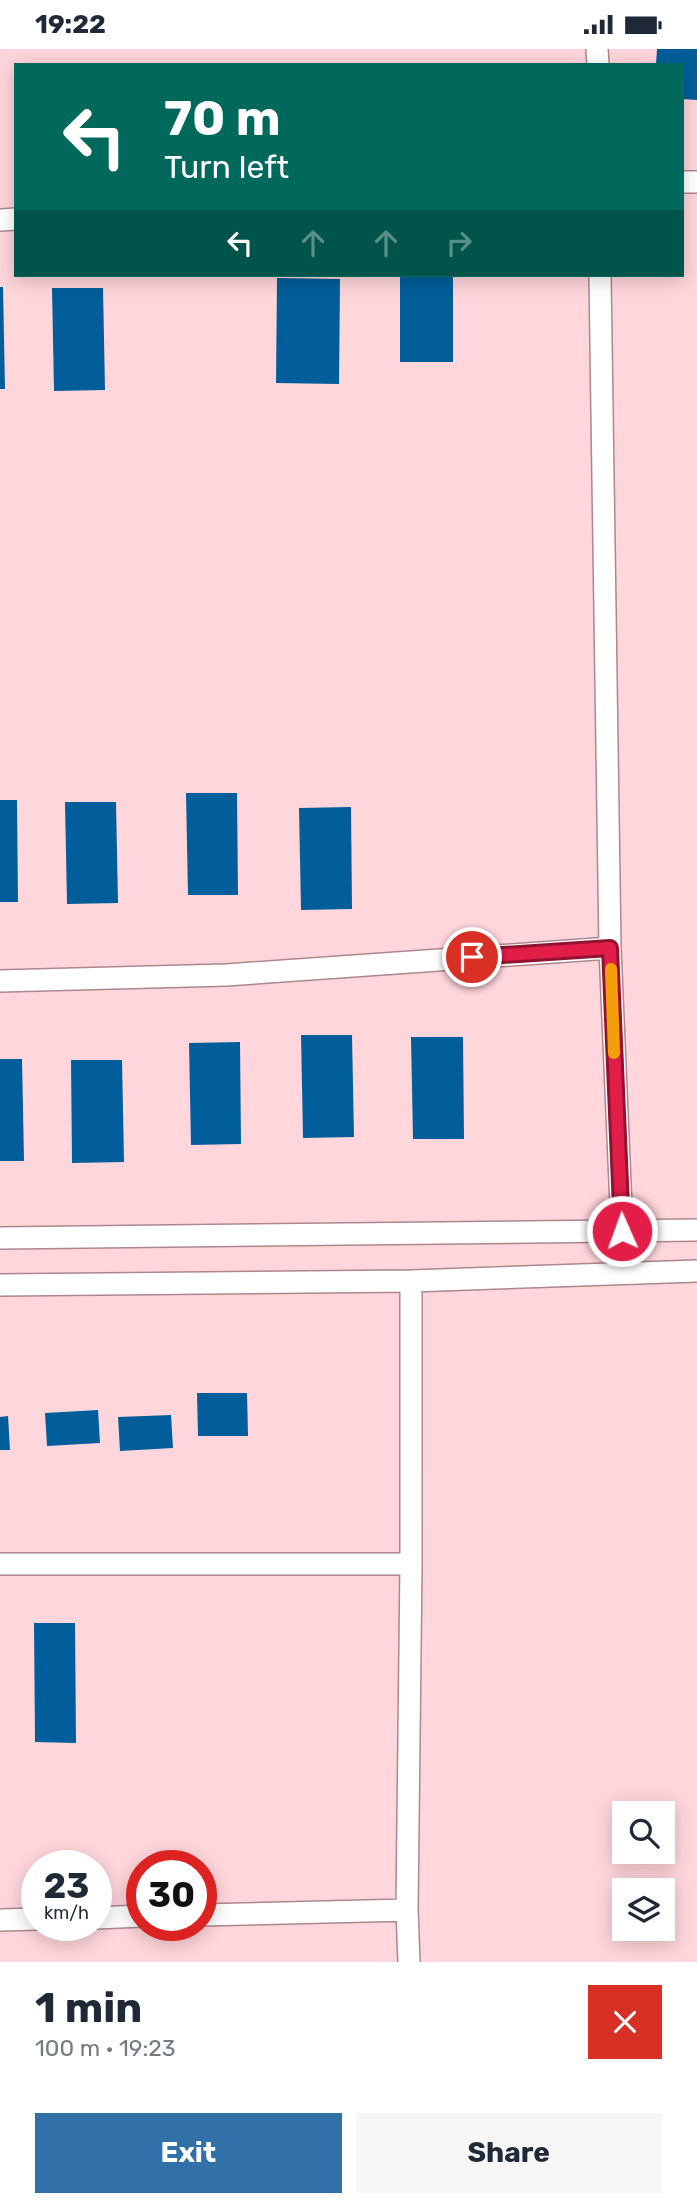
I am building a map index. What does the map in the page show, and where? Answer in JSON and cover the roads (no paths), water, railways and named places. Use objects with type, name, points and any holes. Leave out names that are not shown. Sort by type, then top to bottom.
[{"type":"street","points":[[600,277],[610,948],[622,1231]]},
{"type":"street","points":[[0,981],[226,975],[610,948]]},
{"type":"street","points":[[0,1238],[697,1230]]},
{"type":"street","points":[[0,1285],[411,1280],[697,1272]]},
{"type":"street","points":[[409,1962],[407,1910],[411,1280]]},
{"type":"street","points":[[0,1564],[411,1564]]},
{"type":"street","points":[[217,1915],[407,1910]]},
{"type":"street","points":[[0,1920],[21,1919]]}]
